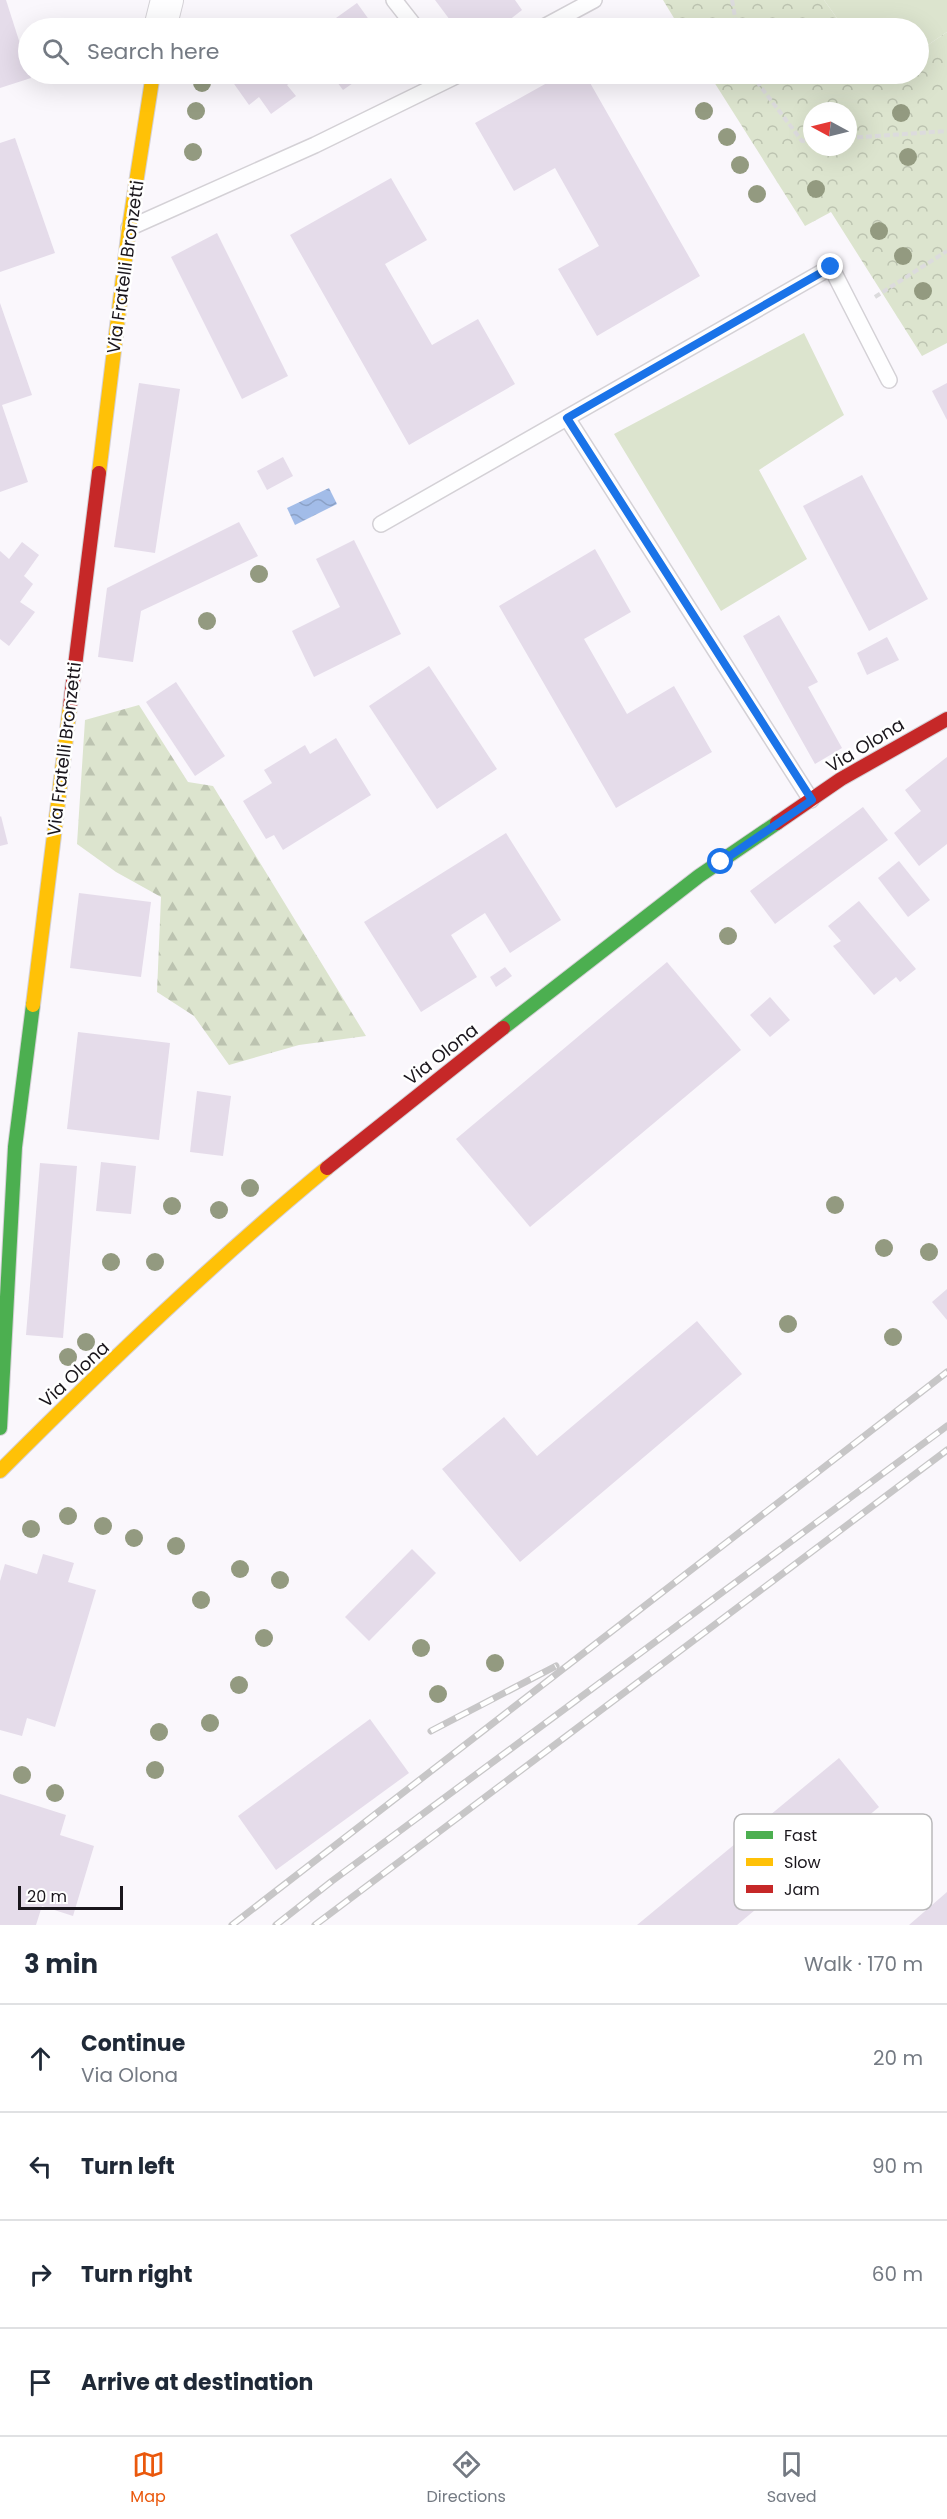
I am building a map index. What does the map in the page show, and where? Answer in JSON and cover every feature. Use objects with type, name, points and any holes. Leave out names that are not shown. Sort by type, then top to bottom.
[{"type":"street","points":[[162,18],[167,0]]},
{"type":"street","name":"Via Fratelli Bronzetti","points":[[0,1428],[8,1150],[129,228],[151,84]]},
{"type":"street","name":"Via Olona","points":[[0,1471],[83,1388],[281,1206],[386,1120],[699,876],[841,779],[947,718]]},
{"type":"lane","points":[[393,0],[408,18]]},
{"type":"lane","points":[[561,18],[594,0]]},
{"type":"lane","points":[[129,228],[315,145],[436,84]]},
{"type":"lane","points":[[381,524],[831,267],[890,380]]},
{"type":"lane","points":[[567,418],[812,800]]},
{"type":"path","points":[[732,0],[735,18]]},
{"type":"path","points":[[758,84],[803,141]]},
{"type":"path","points":[[857,137],[947,131]]},
{"type":"path","points":[[854,311],[947,251]]},
{"type":"green space","points":[[663,0],[824,0],[837,18],[674,18]]},
{"type":"green space","points":[[824,0],[947,0],[947,32],[929,44],[929,18],[837,18]]},
{"type":"green space","points":[[947,32],[947,343],[922,356],[831,212],[805,226],[715,84],[929,84],[929,44]]},
{"type":"green space","points":[[804,333],[844,415],[759,470],[807,559],[721,611],[614,434]]},
{"type":"green space","points":[[139,705],[188,782],[213,786],[366,1036],[299,1045],[229,1065],[194,1016],[157,992],[161,897],[116,872],[77,844],[85,720]]},
{"type":"water","points":[[329,488],[337,504],[295,525],[287,508]]},
{"type":"building","points":[[0,0],[6,0],[18,37],[18,82],[0,88]]},
{"type":"building","points":[[435,0],[515,0],[522,10],[512,18],[448,18]]},
{"type":"building","points":[[357,3],[368,18],[336,18]]},
{"type":"building","points":[[234,84],[288,84],[296,96],[271,114],[259,97],[249,105]]},
{"type":"building","points":[[338,84],[352,84],[343,90]]},
{"type":"building","points":[[545,84],[591,84],[700,276],[597,336],[558,269],[599,246],[555,168],[514,191],[475,123]]},
{"type":"building","points":[[15,138],[55,253],[0,272],[0,143]]},
{"type":"building","points":[[391,178],[427,240],[385,264],[432,345],[478,319],[515,384],[409,445],[290,235]]},
{"type":"building","points":[[217,233],[288,376],[242,399],[171,257]]},
{"type":"building","points":[[0,303],[32,395],[2,405],[28,482],[0,492]]},
{"type":"building","points":[[139,383],[180,389],[155,553],[114,547]]},
{"type":"building","points":[[947,383],[947,420],[932,391]]},
{"type":"building","points":[[283,457],[293,476],[267,490],[257,471]]},
{"type":"building","points":[[862,475],[928,599],[869,631],[803,506]]},
{"type":"building","points":[[239,522],[258,556],[141,611],[133,662],[98,657],[107,588]]},
{"type":"building","points":[[354,540],[401,634],[314,677],[292,631],[340,607],[316,559]]},
{"type":"building","points":[[22,542],[39,555],[24,576],[33,584],[20,602],[35,612],[9,646],[0,639],[0,551],[9,559]]},
{"type":"building","points":[[595,549],[631,612],[584,639],[627,714],[674,686],[712,752],[616,808],[499,606]]},
{"type":"building","points":[[779,615],[818,682],[808,687],[842,748],[815,764],[743,636]]},
{"type":"building","points":[[887,637],[899,660],[867,675],[857,653]]},
{"type":"building","points":[[429,666],[497,769],[437,809],[369,706]]},
{"type":"building","points":[[176,682],[225,756],[195,776],[146,702]]},
{"type":"building","points":[[336,738],[371,795],[283,850],[274,835],[266,839],[243,801],[272,783],[264,770],[305,745],[310,754]]},
{"type":"building","points":[[947,757],[947,844],[919,866],[894,833],[921,811],[905,790]]},
{"type":"building","points":[[863,807],[888,840],[775,924],[750,891]]},
{"type":"building","points":[[0,817],[8,844],[0,846]]},
{"type":"building","points":[[506,833],[561,920],[510,953],[485,913],[451,935],[477,977],[421,1012],[364,922]]},
{"type":"building","points":[[899,861],[930,900],[908,917],[878,878]]},
{"type":"building","points":[[79,893],[151,902],[141,977],[70,968]]},
{"type":"building","points":[[859,901],[916,969],[900,982],[896,977],[874,995],[833,946],[841,941],[828,926]]},
{"type":"building","points":[[667,962],[741,1050],[530,1227],[456,1139]]},
{"type":"building","points":[[505,967],[512,976],[496,987],[490,977]]},
{"type":"building","points":[[770,997],[790,1020],[770,1037],[750,1015]]},
{"type":"building","points":[[78,1032],[170,1043],[159,1140],[67,1129]]},
{"type":"building","points":[[197,1091],[231,1096],[223,1156],[190,1152]]},
{"type":"building","points":[[101,1162],[136,1166],[131,1214],[96,1211]]},
{"type":"building","points":[[40,1163],[77,1166],[63,1338],[26,1335]]},
{"type":"building","points":[[947,1289],[947,1320],[932,1302]]},
{"type":"building","points":[[697,1321],[742,1374],[520,1562],[442,1469],[504,1417],[537,1456]]},
{"type":"building","points":[[412,1549],[436,1573],[369,1641],[345,1617]]},
{"type":"building","points":[[43,1554],[74,1563],[68,1582],[96,1590],[55,1727],[27,1718],[22,1736],[0,1730],[0,1581],[5,1564],[37,1574]]},
{"type":"building","points":[[370,1719],[409,1773],[276,1870],[238,1816]]},
{"type":"building","points":[[839,1758],[879,1807],[871,1814],[771,1814]]},
{"type":"building","points":[[0,1794],[66,1815],[60,1835],[94,1846],[73,1916],[42,1906],[36,1925],[0,1925]]},
{"type":"building","points":[[734,1845],[734,1910],[755,1910],[737,1925],[637,1925]]},
{"type":"building","points":[[947,1892],[947,1925],[909,1925],[926,1910],[932,1910],[932,1905]]},
{"type":"railway","points":[[232,1925],[947,1372]]},
{"type":"railway","points":[[276,1925],[332,1881],[947,1426]]},
{"type":"railway","points":[[315,1925],[947,1450]]},
{"type":"railway","points":[[431,1731],[556,1666]]},
{"type":"traffic: fast","points":[[503,1028],[699,876],[777,823]]},
{"type":"traffic: fast","points":[[0,1428],[15,1147],[33,1005]]},
{"type":"traffic: slow","points":[[99,473],[129,228],[151,84]]},
{"type":"traffic: slow","points":[[33,1005],[70,706]]},
{"type":"traffic: slow","points":[[0,1471],[160,1315],[327,1168]]},
{"type":"traffic: jam","points":[[70,706],[99,473]]},
{"type":"traffic: jam","points":[[777,823],[841,779],[947,719]]},
{"type":"traffic: jam","points":[[327,1168],[503,1028]]},
{"type":"route","points":[[721,862],[812,800],[567,418],[831,267]]}]
